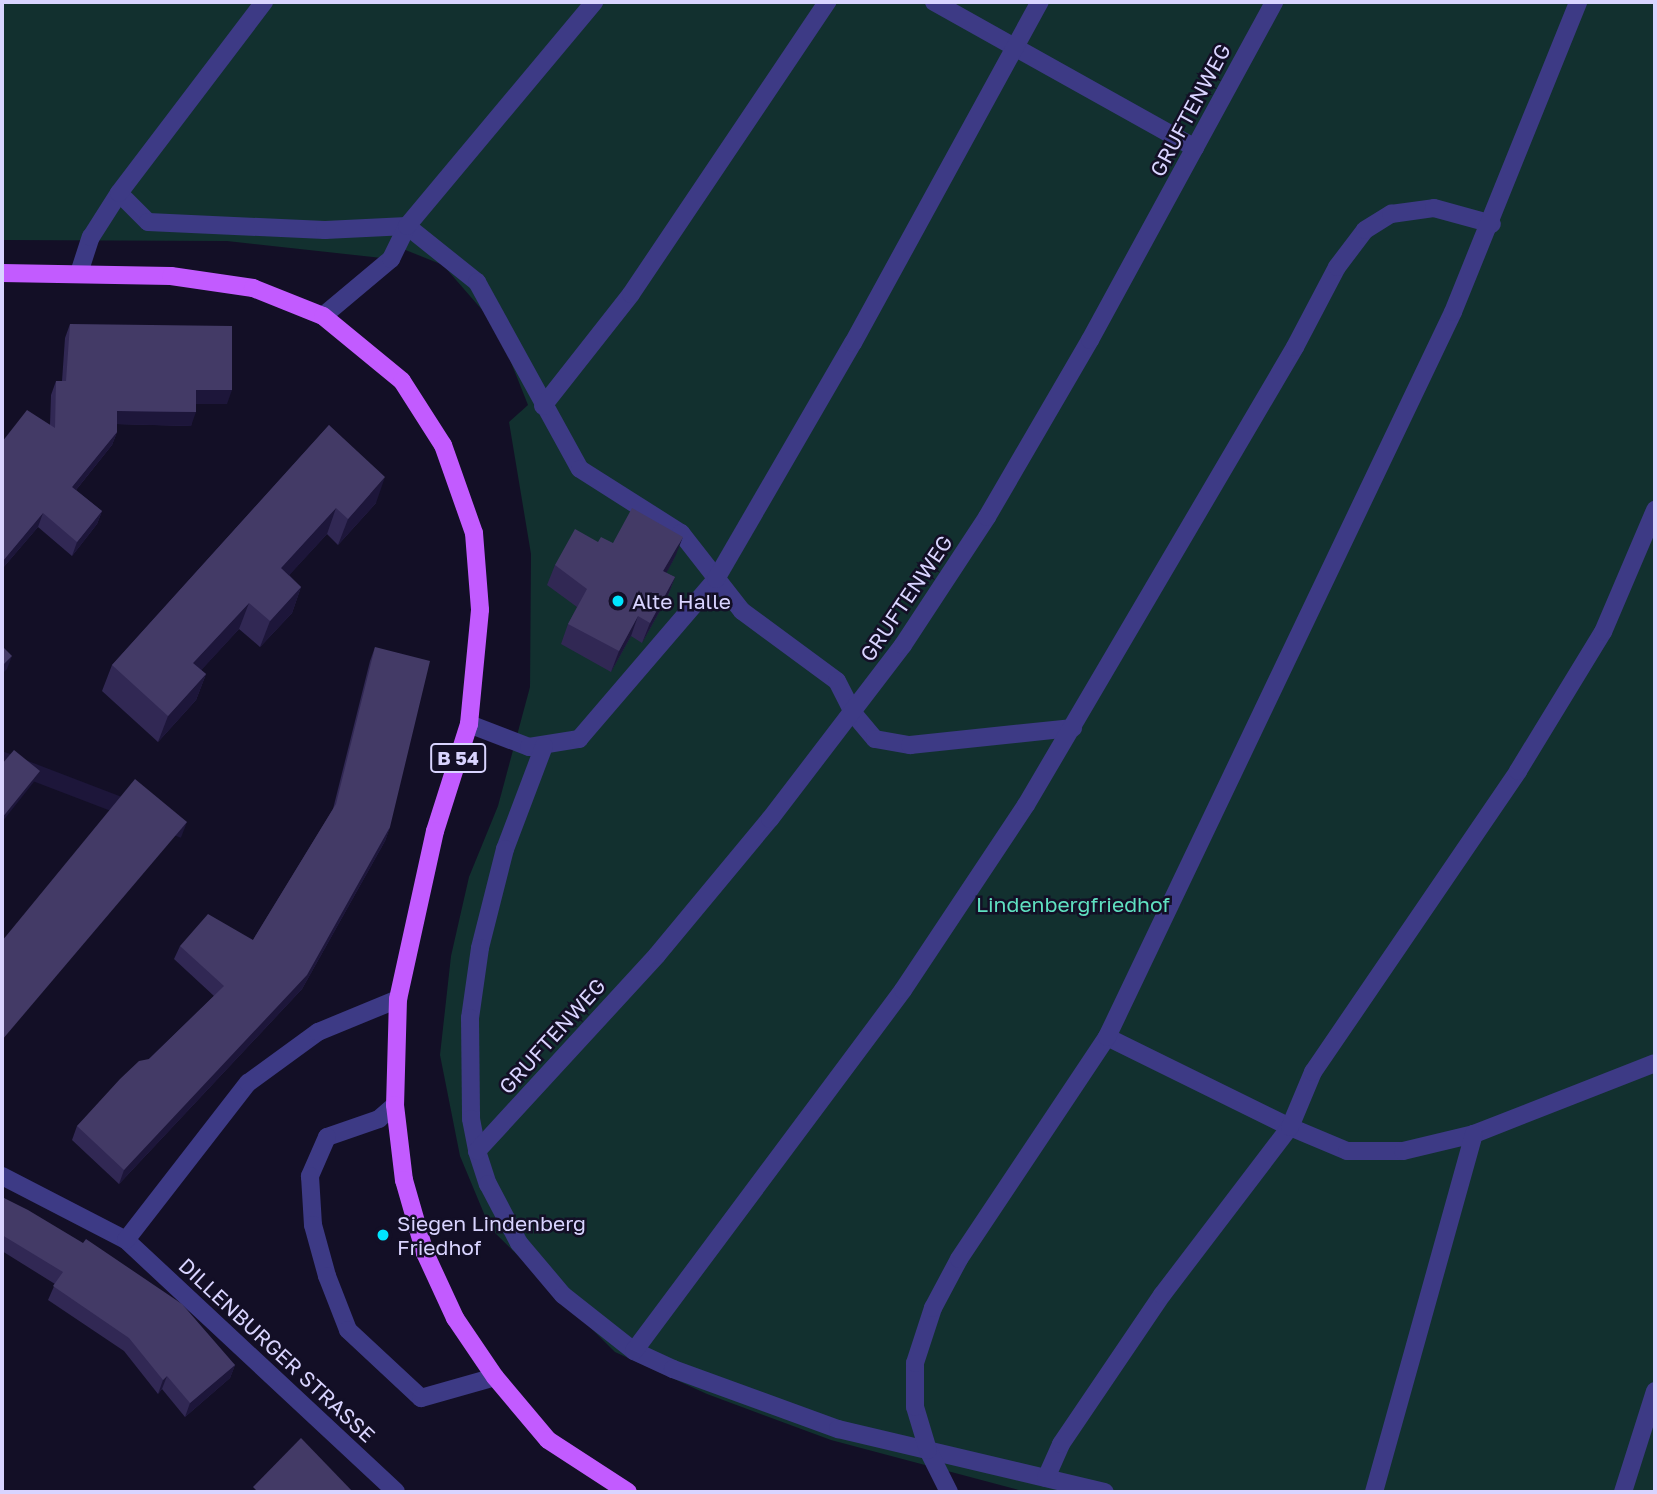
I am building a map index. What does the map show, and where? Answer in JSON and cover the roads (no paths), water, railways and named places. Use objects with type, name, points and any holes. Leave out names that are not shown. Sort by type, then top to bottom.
[{"type":"main road","name":"B 54","points":[[2,273],[171,276],[253,288],[323,316],[402,382],[443,445],[475,546],[480,610],[469,723],[435,831],[398,999],[395,1105],[404,1180],[425,1252],[456,1318],[495,1377],[548,1440],[628,1492]]},
{"type":"street","points":[[79,273],[91,237],[118,193],[264,2]]},
{"type":"street","points":[[323,316],[390,259],[407,226],[594,2]]},
{"type":"street","points":[[543,406],[631,294],[827,2]]},
{"type":"street","points":[[934,2],[1014,50],[1057,69],[1195,148]]},
{"type":"street","points":[[469,723],[530,747],[579,739],[716,579],[853,343],[1040,2]]},
{"type":"street","name":"GRUFTENWEG","points":[[477,1151],[657,955],[853,713],[987,517],[1274,2]]},
{"type":"street","points":[[949,1492],[928,1450],[915,1407],[915,1363],[933,1308],[959,1259],[1107,1037],[1492,224],[1578,2]]},
{"type":"street","points":[[118,193],[148,222],[325,230],[407,226],[477,282],[543,406],[580,468],[681,533],[742,611],[837,681],[853,713],[875,739],[910,745],[1073,728]]},
{"type":"street","points":[[634,1351],[903,990],[1073,728],[1337,267],[1365,230],[1391,214],[1434,208],[1492,224]]},
{"type":"street","points":[[1046,1478],[1061,1444],[1162,1295],[1290,1127],[1314,1072],[1560,704],[1603,632],[1655,510]]},
{"type":"street","points":[[544,746],[505,849],[480,948],[470,1018],[469,1070],[477,1151],[488,1184],[519,1243],[564,1295],[634,1351],[838,1429],[1105,1492]]},
{"type":"street","points":[[126,1240],[248,1083],[318,1032],[398,999]]},
{"type":"street","points":[[1107,1037],[1290,1127],[1348,1151],[1403,1151],[1474,1134],[1655,1063]]},
{"type":"street","points":[[395,1105],[379,1119],[327,1137],[310,1176],[313,1225],[327,1276],[348,1330],[421,1398],[495,1377]]},
{"type":"street","points":[[1374,1492],[1474,1134]]},
{"type":"street","name":"DILLENBURGER STRASSE","points":[[2,1176],[126,1240],[396,1492]]},
{"type":"street","points":[[1623,1492],[1655,1391]]},
{"type":"place","name":"Alte Halle","points":[[618,601]]},
{"type":"place","name":"Siegen Lindenberg Friedhof","points":[[383,1235]]},
{"type":"park label","name":"Lindenbergfriedhof","points":[[1073,904]]}]
